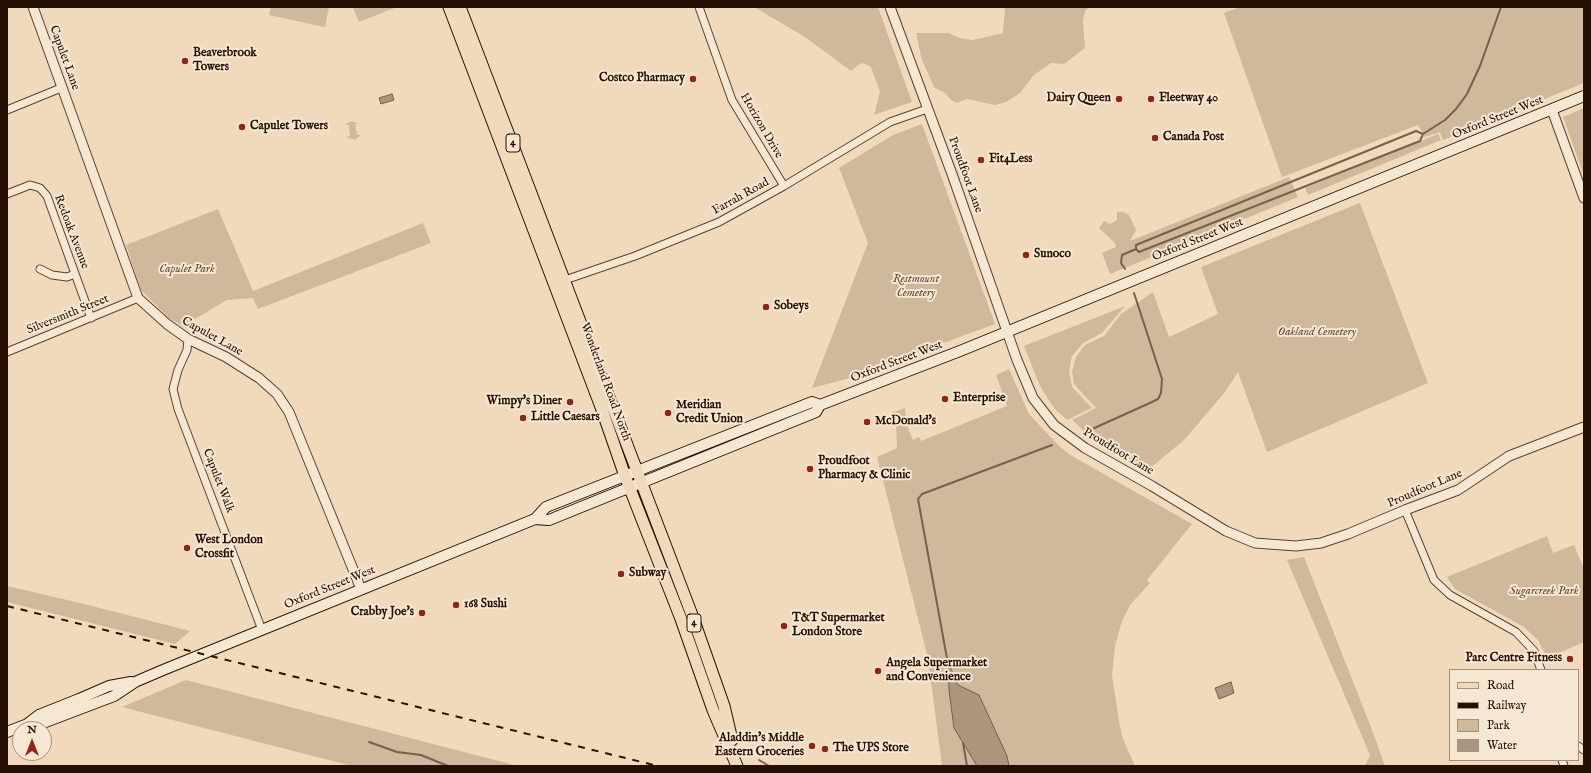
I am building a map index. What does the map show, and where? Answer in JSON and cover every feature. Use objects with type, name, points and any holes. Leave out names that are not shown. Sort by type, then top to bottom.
[{"type":"main road","name":"Wonderland Road North","points":[[449,7],[601,407],[629,487],[681,619],[713,710],[738,766]]},
{"type":"main road","name":"Wonderland Road North","points":[[460,7],[565,280],[719,692],[738,766]]},
{"type":"main road","name":"Oxford Street West","points":[[535,519],[549,520],[816,412],[820,406],[1007,332],[1584,96]]},
{"type":"main road","name":"Oxford Street West","points":[[7,732],[26,725],[43,723],[114,696],[135,682],[535,519],[546,507],[812,402],[820,406]]},
{"type":"street","name":"Capulet Lane","points":[[33,7],[138,298],[167,324],[188,339],[226,357],[259,378],[281,400],[289,412],[361,589]]},
{"type":"street","name":"Horizon Drive","points":[[699,7],[732,100],[784,186]]},
{"type":"street","name":"Proudfoot Lane","points":[[890,7],[928,109],[1007,332],[1033,398],[1054,425],[1085,448],[1152,486],[1226,531],[1255,543],[1296,546],[1320,542],[1348,534],[1458,490],[1481,477],[1509,456],[1584,427]]},
{"type":"street","points":[[7,110],[62,88]]},
{"type":"street","name":"Farrah Road","points":[[554,283],[635,256],[719,222],[784,186],[890,122],[928,109]]},
{"type":"street","points":[[1552,110],[1584,198]]},
{"type":"street","name":"Redoak Avenue","points":[[7,194],[30,185],[40,188],[47,196],[91,318]]},
{"type":"street","points":[[40,269],[52,274],[67,277],[75,274]]},
{"type":"street","name":"Silversmith Street","points":[[7,352],[138,298]]},
{"type":"street","name":"Capulet Walk","points":[[188,339],[187,350],[178,370],[173,389],[178,409],[262,630]]},
{"type":"street","points":[[1405,510],[1434,580],[1450,595],[1516,632],[1534,651],[1541,669]]},
{"type":"green space","points":[[271,7],[329,7],[325,27],[269,15]]},
{"type":"green space","points":[[397,7],[359,22],[353,8]]},
{"type":"green space","points":[[754,7],[878,7],[912,102],[874,115],[880,92],[871,67],[863,63],[851,71],[805,37]]},
{"type":"green space","points":[[1005,7],[1090,7],[1085,11],[1083,21],[1085,48],[1064,64],[1051,63],[1034,75],[1020,93],[1006,102],[995,105],[967,99],[957,103],[951,100],[945,93],[934,87],[922,60],[916,33],[948,33],[960,38],[973,40],[1003,33]]},
{"type":"green space","points":[[1240,7],[1584,7],[1584,83],[1443,140],[1440,132],[1425,137],[1418,125],[1282,177],[1224,13]]},
{"type":"green space","points":[[1584,108],[1584,176],[1563,117]]},
{"type":"green space","points":[[351,121],[359,124],[355,124],[357,135],[361,135],[355,140],[346,137],[350,136],[349,125],[345,125]]},
{"type":"green space","name":"Restmount Cemetery","points":[[922,124],[995,324],[846,379],[812,388],[868,243],[839,168],[893,135]]},
{"type":"green space","points":[[1438,134],[1441,140],[1308,195],[1305,188]]},
{"type":"green space","points":[[1289,177],[1298,197],[1110,274],[1102,253],[1116,247],[1115,243],[1099,228],[1104,221],[1110,224],[1117,220],[1117,212],[1123,212],[1129,215],[1136,230],[1130,241]]},
{"type":"green space","name":"Oakland Cemetery","points":[[1360,203],[1428,383],[1267,452],[1238,372],[1225,392],[1184,440],[1148,470],[1089,436],[1072,420],[1096,408],[1074,384],[1072,371],[1076,357],[1085,345],[1104,336],[1121,314],[1153,292],[1169,337],[1218,314],[1201,267]]},
{"type":"green space","name":"Capulet Park","points":[[218,209],[253,291],[423,223],[431,243],[258,309],[253,298],[227,300],[183,326],[169,318],[141,290],[126,245]]},
{"type":"green space","points":[[1125,306],[1102,333],[1083,343],[1072,356],[1069,371],[1072,387],[1092,408],[1067,420],[1054,408],[1040,386],[1024,346]]},
{"type":"green space","points":[[1009,369],[1029,414],[1060,447],[1072,456],[1192,524],[1147,580],[1150,583],[1130,605],[1122,621],[1115,646],[1112,675],[1119,721],[1123,739],[1135,766],[942,766],[928,658],[877,457],[897,448],[896,422],[891,413],[905,408],[907,425],[913,440],[919,437],[921,441],[1007,406],[996,375]]},
{"type":"green space","name":"Sugarcreek Park","points":[[1547,536],[1553,553],[1574,545],[1584,569],[1584,642],[1547,658],[1538,640],[1524,627],[1455,589],[1447,577]]},
{"type":"green space","points":[[1304,557],[1385,766],[1365,766],[1370,755],[1287,560]]},
{"type":"green space","points":[[7,586],[190,631],[175,644],[7,602]]},
{"type":"green space","points":[[186,680],[518,766],[352,766],[122,707]]},
{"type":"water","points":[[392,94],[394,100],[381,104],[379,98]]},
{"type":"water","points":[[948,662],[958,685],[979,695],[1007,756],[1009,766],[977,766],[954,728],[949,690]]},
{"type":"water","points":[[1231,682],[1234,693],[1219,699],[1215,688]]},
{"type":"waterway","points":[[1125,269],[1121,263],[1122,255],[1136,249],[1139,252],[1420,141],[1423,134],[1445,120],[1456,109],[1467,94],[1480,66],[1501,7]]},
{"type":"waterway","points":[[1136,249],[1136,245],[1416,131],[1423,134]]},
{"type":"waterway","points":[[1090,430],[1158,399],[1161,393],[1162,379],[1134,293]]},
{"type":"waterway","points":[[948,664],[918,499],[922,494],[1052,445]]},
{"type":"waterway","points":[[369,742],[397,752],[421,755],[448,766]]},
{"type":"waterway","points":[[963,743],[967,766]]},
{"type":"waterway","points":[[759,760],[769,766]]},
{"type":"railway","points":[[7,606],[658,766]]},
{"type":"place","name":"Beaverbrook Towers","points":[[185,61]]},
{"type":"place","name":"Costco Pharmacy","points":[[693,79]]},
{"type":"place","name":"Dairy Queen","points":[[1119,99]]},
{"type":"place","name":"Fleetway 40","points":[[1151,99]]},
{"type":"place","name":"Capulet Towers","points":[[242,127]]},
{"type":"place","name":"Canada Post","points":[[1155,138]]},
{"type":"place","name":"Fit4Less","points":[[981,160]]},
{"type":"place","name":"Sunoco","points":[[1026,255]]},
{"type":"place","name":"Sobeys","points":[[766,307]]},
{"type":"place","name":"Enterprise","points":[[945,399]]},
{"type":"place","name":"Wimpy's Diner","points":[[570,402]]},
{"type":"place","name":"Meridian Credit Union","points":[[668,413]]},
{"type":"place","name":"Little Caesars","points":[[523,418]]},
{"type":"place","name":"McDonald's","points":[[867,422]]},
{"type":"place","name":"Proudfoot Pharmacy & Clinic","points":[[810,469]]},
{"type":"place","name":"West London Crossfit","points":[[187,548]]},
{"type":"place","name":"Subway","points":[[621,574]]},
{"type":"place","name":"168 Sushi","points":[[456,605]]},
{"type":"place","name":"Crabby Joe's","points":[[422,613]]},
{"type":"place","name":"T&T Supermarket London Store","points":[[784,626]]},
{"type":"place","name":"Parc Centre Fitness","points":[[1570,659]]},
{"type":"place","name":"Angela Supermarket and Convenience","points":[[878,671]]},
{"type":"place","name":"Aladdin's Middle Eastern Groceries","points":[[812,746]]},
{"type":"place","name":"The UPS Store","points":[[825,749]]}]
